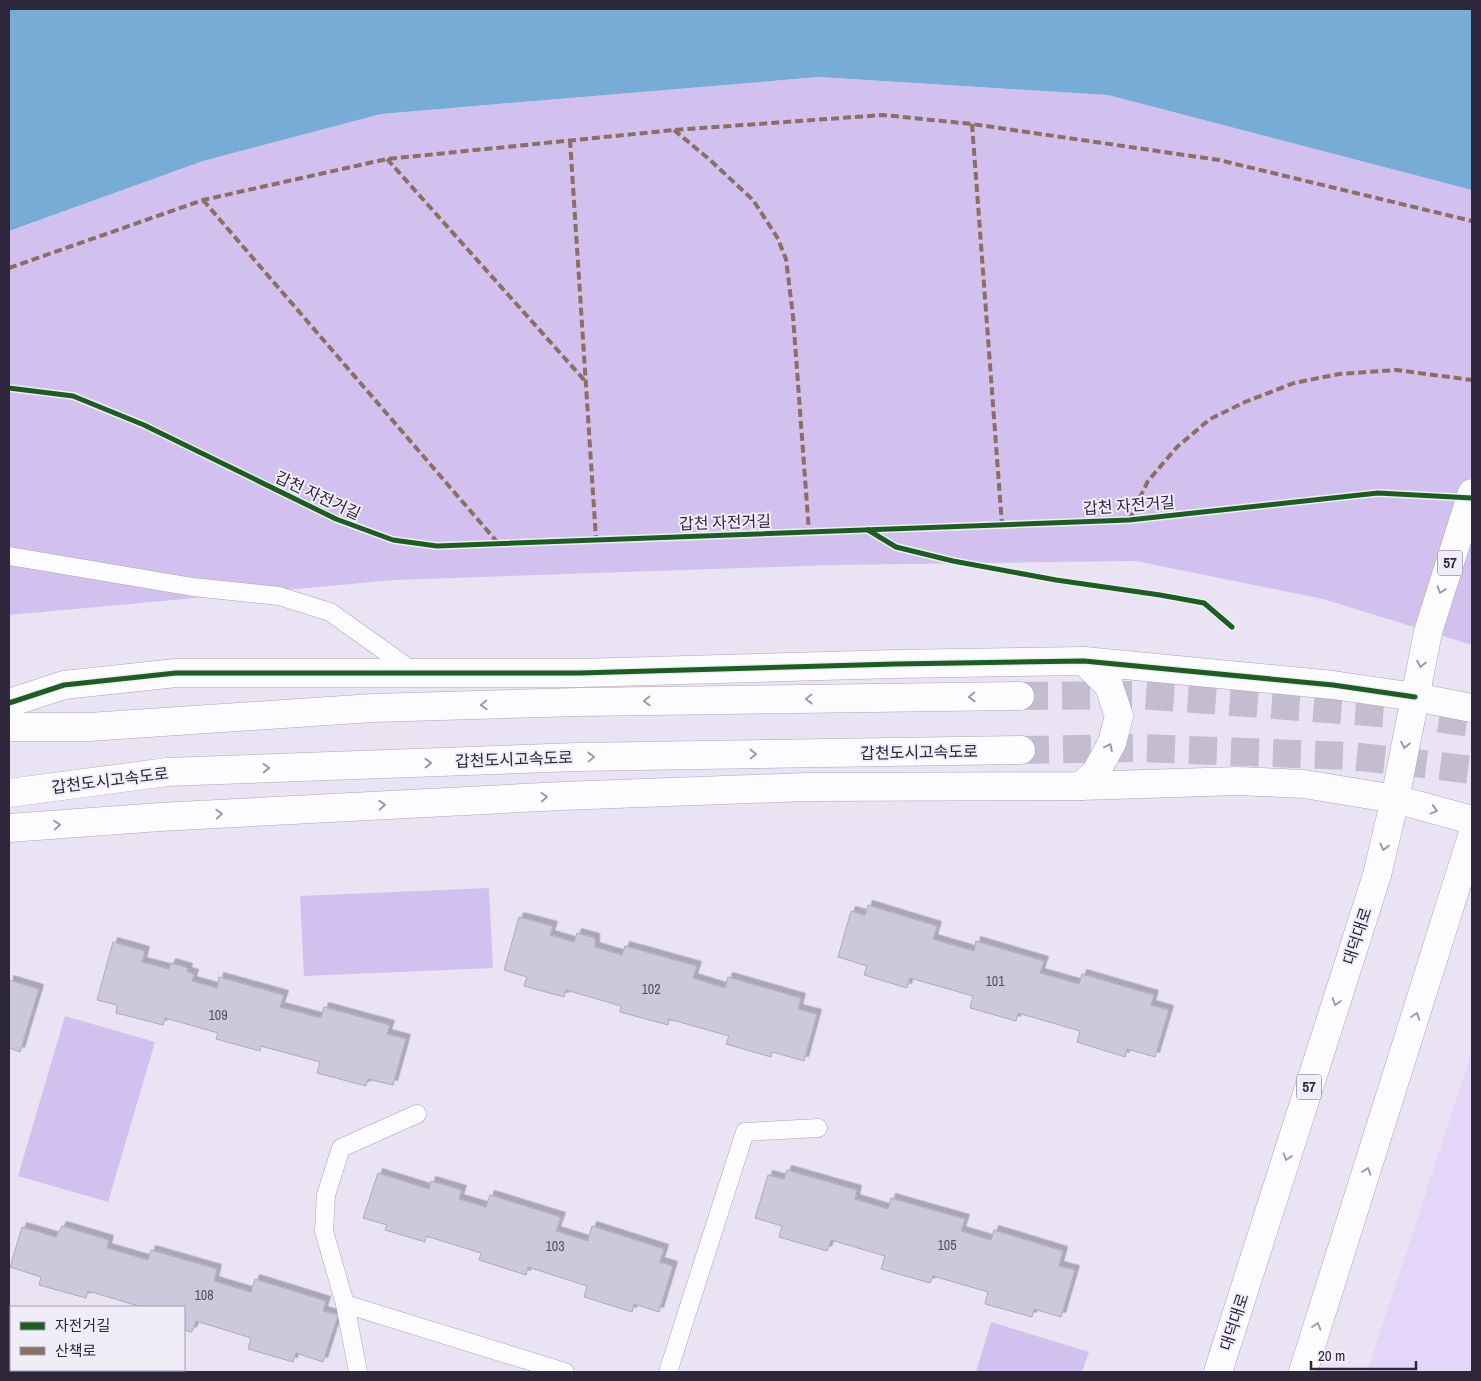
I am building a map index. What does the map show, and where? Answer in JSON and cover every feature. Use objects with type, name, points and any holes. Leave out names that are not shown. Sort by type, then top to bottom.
[{"type":"main road","name":"대덕대로","points":[[1218,1372],[1377,875],[1395,799],[1428,632],[1472,493]]},
{"type":"main road","points":[[1081,786],[1096,772],[1112,742],[1119,716],[1109,686],[1084,661]]},
{"type":"main road","points":[[9,704],[64,685],[176,673],[580,672],[1084,661],[1333,685],[1472,708]]},
{"type":"main road","points":[[9,727],[89,727],[383,708],[581,702],[1020,696]]},
{"type":"main road","name":"갑천도시고속도로","points":[[9,793],[167,772],[577,757],[1021,750]]},
{"type":"main road","points":[[9,828],[160,817],[562,796],[808,787],[1081,786],[1238,782],[1304,784],[1395,799],[1472,820]]},
{"type":"main road","points":[[1303,1372],[1472,836]]},
{"type":"lane","points":[[9,556],[193,587],[279,596],[330,612],[414,672]]},
{"type":"lane","points":[[358,1372],[345,1304],[324,1231],[326,1195],[341,1148],[417,1114]]},
{"type":"lane","points":[[668,1372],[745,1132],[818,1128]]},
{"type":"lane","points":[[345,1304],[565,1372]]},
{"type":"shaded area","points":[[819,77],[1108,95],[1472,190],[1472,645],[1323,599],[1136,561],[832,565],[395,580],[9,615],[9,231],[203,161],[381,114]]},
{"type":"shaded area","points":[[489,888],[493,968],[304,976],[300,896]]},
{"type":"shaded area","points":[[65,1016],[155,1042],[108,1202],[18,1176]]},
{"type":"shaded area","points":[[1472,1052],[1472,1372],[1367,1372]]},
{"type":"shaded area","points":[[991,1322],[1089,1352],[1082,1372],[976,1372]]},
{"type":"water","points":[[9,9],[1472,9],[1472,190],[1108,95],[819,77],[381,114],[203,161],[9,231]]},
{"type":"building","points":[[868,905],[937,926],[933,939],[974,951],[976,941],[1044,961],[1040,973],[1079,984],[1082,974],[1154,995],[1151,1005],[1169,1010],[1155,1057],[1127,1049],[1125,1057],[1077,1042],[1080,1031],[1018,1013],[1016,1021],[970,1008],[973,996],[910,978],[907,988],[864,975],[867,966],[838,957],[851,911],[865,915]]},
{"type":"building","points":[[519,917],[553,926],[550,935],[574,942],[577,933],[595,938],[595,947],[622,955],[625,946],[697,966],[693,978],[725,988],[728,977],[801,998],[798,1009],[817,1014],[804,1061],[772,1052],[771,1057],[726,1044],[729,1036],[669,1019],[668,1025],[620,1012],[621,1006],[566,990],[564,997],[524,986],[527,977],[504,970]]},
{"type":"building","points":[[113,942],[145,951],[142,962],[169,969],[171,963],[188,968],[187,972],[194,974],[192,981],[217,988],[219,977],[284,995],[280,1007],[321,1018],[324,1007],[390,1025],[387,1034],[406,1039],[393,1085],[368,1079],[366,1086],[317,1073],[320,1062],[261,1046],[260,1051],[216,1039],[218,1033],[165,1018],[163,1025],[116,1013],[117,1005],[97,1000]]},
{"type":"building","points":[[9,980],[39,989],[20,1052],[9,1048]]},
{"type":"building","points":[[787,1170],[857,1190],[855,1199],[888,1209],[891,1198],[965,1219],[961,1231],[991,1240],[994,1230],[1063,1251],[1059,1266],[1075,1270],[1061,1317],[1034,1309],[1032,1317],[985,1304],[988,1292],[933,1276],[930,1283],[881,1269],[885,1256],[831,1240],[827,1251],[779,1237],[782,1226],[755,1218],[768,1175],[784,1179]]},
{"type":"building","points":[[378,1173],[429,1189],[431,1181],[462,1190],[459,1199],[486,1207],[490,1195],[561,1217],[556,1231],[588,1241],[592,1226],[664,1249],[660,1262],[673,1266],[659,1312],[634,1304],[632,1312],[584,1297],[587,1286],[528,1267],[526,1275],[479,1260],[481,1253],[426,1236],[425,1242],[385,1230],[387,1225],[363,1218]]},
{"type":"building","points":[[62,1226],[109,1240],[107,1248],[148,1260],[151,1250],[217,1269],[214,1281],[251,1292],[255,1279],[326,1301],[323,1311],[338,1315],[323,1362],[296,1353],[293,1362],[248,1349],[251,1338],[196,1321],[192,1332],[185,1330],[185,1306],[139,1306],[88,1291],[86,1298],[39,1285],[41,1277],[10,1267],[22,1227],[56,1237]]},
{"type":"building","points":[[9,1362],[10,1371],[41,1372],[9,1372]]},
{"type":"tunnel","points":[[1020,696],[1140,695],[1421,716],[1472,723]]},
{"type":"tunnel","points":[[1021,750],[1139,748],[1350,756],[1472,770]]},
{"type":"marked path","points":[[9,268],[203,200],[387,159],[674,130],[883,115],[972,124],[1219,160],[1472,221]]},
{"type":"marked path","points":[[972,124],[1002,525]]},
{"type":"marked path","points":[[674,130],[709,159],[753,200],[777,237],[786,259],[793,316],[809,532]]},
{"type":"marked path","points":[[570,140],[596,539]]},
{"type":"marked path","points":[[387,159],[586,382]]},
{"type":"marked path","points":[[203,200],[498,543]]},
{"type":"marked path","points":[[1129,520],[1148,481],[1177,447],[1210,419],[1245,402],[1294,383],[1339,374],[1396,370],[1472,380]]},
{"type":"cycle path","name":"갑천 자전거길","points":[[9,388],[73,396],[144,425],[336,519],[393,540],[437,546],[1129,520],[1378,493],[1472,498]]},
{"type":"cycle path","points":[[868,530],[896,547],[953,561],[1056,580],[1204,603],[1232,627]]},
{"type":"cycle path","points":[[9,703],[64,685],[176,673],[580,673],[1084,661],[1333,685],[1415,697]]}]
